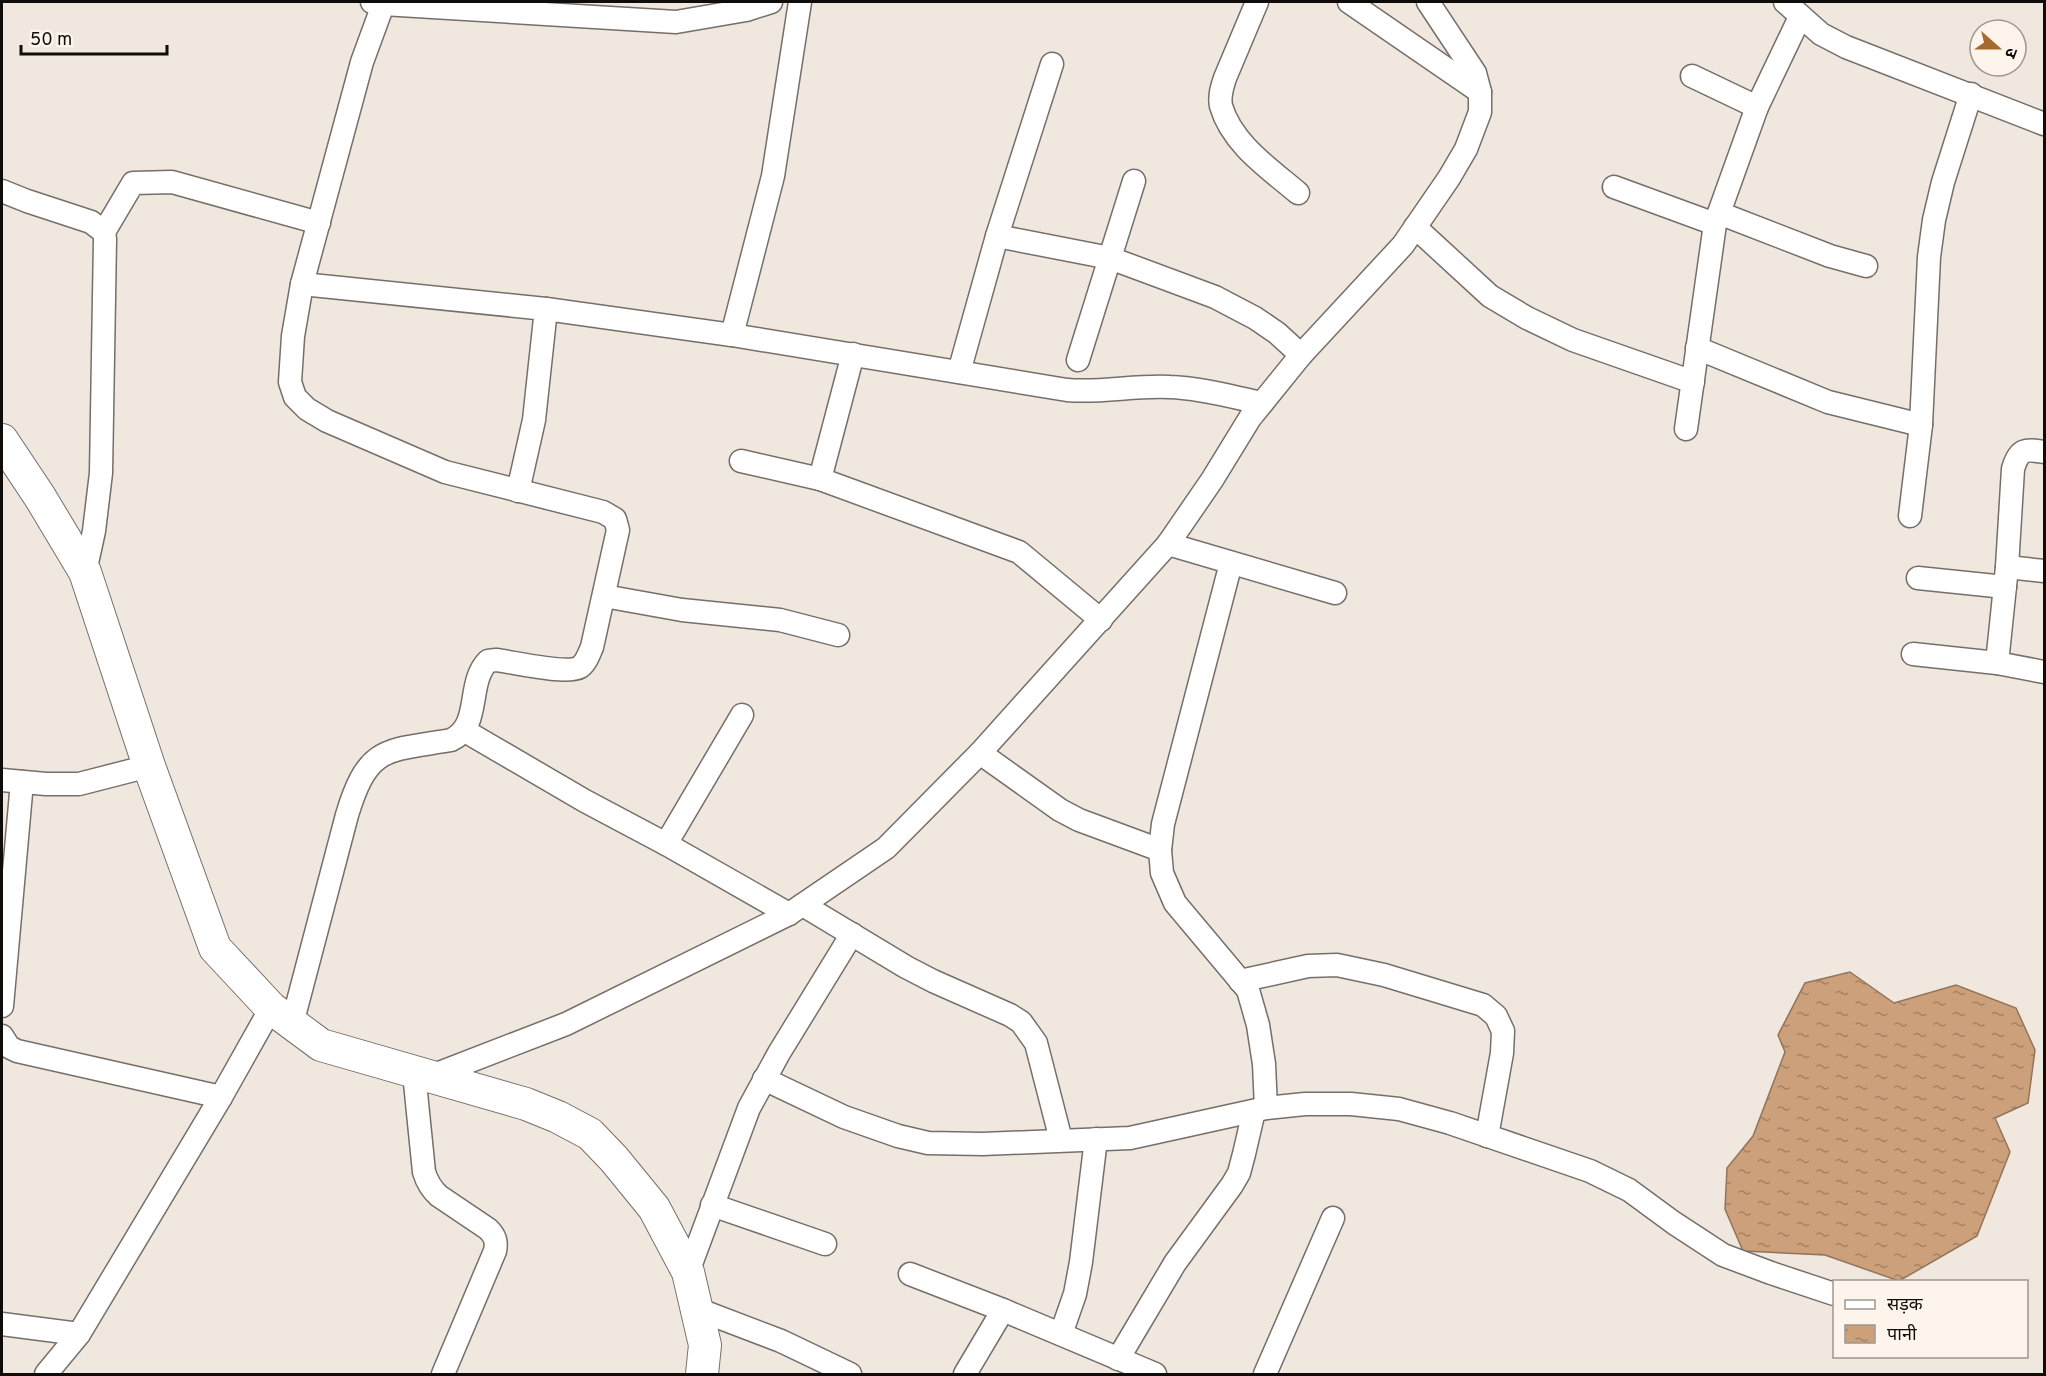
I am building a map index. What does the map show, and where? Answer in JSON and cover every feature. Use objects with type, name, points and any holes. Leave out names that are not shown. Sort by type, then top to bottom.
[{"type":"main road","points":[[2,440],[85,572],[149,766],[215,948],[281,1016],[321,1046],[526,1104],[558,1117],[590,1134],[654,1208],[688,1272],[705,1345],[702,1374]]},
{"type":"street","points":[[46,1374],[79,1334],[221,1097],[281,1016],[346,814],[355,788],[365,769],[378,757],[395,749],[452,740],[459,736],[465,730],[479,674],[488,661],[496,660],[562,670],[580,667],[592,647],[618,530],[615,519],[603,512],[445,472],[327,421],[307,409],[295,397],[290,382],[293,336],[303,284],[380,2],[563,8],[676,22],[746,10],[771,2]]},
{"type":"street","points":[[732,334],[773,176],[800,2]]},
{"type":"street","points":[[1257,2],[1225,78],[1221,91],[1221,105],[1243,143],[1258,160],[1298,193]]},
{"type":"street","points":[[1349,2],[1480,92]]},
{"type":"street","points":[[443,1374],[497,1243],[494,1234],[439,1196],[427,1182],[424,1172],[421,1075],[566,1024],[796,909],[886,848],[980,753],[1168,544],[1212,480],[1250,418],[1301,355],[1403,245],[1466,149],[1480,112],[1480,92],[1475,73],[1428,2]]},
{"type":"street","points":[[1686,429],[1717,219],[1792,9],[1821,34],[1846,47],[2044,123]]},
{"type":"street","points":[[959,372],[997,236],[1052,64]]},
{"type":"street","points":[[1692,76],[1757,107]]},
{"type":"street","points":[[1910,516],[1921,425],[1929,257],[1934,220],[1943,182],[1971,94]]},
{"type":"street","points":[[85,572],[94,531],[101,473],[104,232],[133,183],[172,182],[319,223]]},
{"type":"street","points":[[1078,360],[1134,182]]},
{"type":"street","points":[[1614,187],[1866,266]]},
{"type":"street","points":[[2,191],[91,222],[104,232]]},
{"type":"street","points":[[1415,227],[1490,296],[1527,318],[1573,340],[1693,382]]},
{"type":"street","points":[[997,236],[1110,258],[1215,297],[1236,307],[1277,333],[1301,355]]},
{"type":"street","points":[[303,284],[546,309],[732,334],[1067,390],[1086,392],[1171,387],[1262,403]]},
{"type":"street","points":[[518,491],[534,420],[546,309]]},
{"type":"street","points":[[1697,348],[1828,402],[1921,425]]},
{"type":"street","points":[[820,478],[853,354]]},
{"type":"street","points":[[1997,663],[2006,577],[2013,469],[2016,459],[2027,450],[2044,452]]},
{"type":"street","points":[[741,461],[820,478],[1019,552],[1101,620]]},
{"type":"street","points":[[1168,544],[1335,593]]},
{"type":"street","points":[[1118,1359],[1174,1263],[1235,1179],[1260,1109],[1264,1064],[1258,1025],[1248,990],[1175,903],[1162,873],[1160,850],[1163,824],[1231,563]]},
{"type":"street","points":[[1918,578],[2006,577],[2044,571]]},
{"type":"street","points":[[604,596],[682,610],[780,620],[838,635]]},
{"type":"street","points":[[1912,654],[1997,663],[2044,672]]},
{"type":"street","points":[[666,844],[742,715]]},
{"type":"street","points":[[465,730],[585,801],[666,844],[796,909],[852,934],[933,981],[1021,1022],[1036,1043],[1061,1140]]},
{"type":"street","points":[[980,753],[1060,810],[1079,820],[1160,850]]},
{"type":"street","points":[[2,1006],[12,781],[79,784],[149,766]]},
{"type":"street","points":[[688,1272],[736,1140],[764,1079],[852,934]]},
{"type":"street","points":[[1240,981],[1308,966],[1337,965],[1384,975],[1484,1005],[1496,1016],[1503,1031],[1502,1053],[1487,1136]]},
{"type":"street","points":[[2,1035],[9,1047],[18,1051],[221,1097]]},
{"type":"street","points":[[764,1079],[844,1117],[898,1136],[928,1143],[983,1144],[1130,1138],[1260,1109],[1305,1104],[1351,1104],[1399,1109],[1590,1170],[1629,1190],[1723,1255],[1833,1294]]},
{"type":"street","points":[[1061,1335],[1081,1262],[1096,1139]]},
{"type":"street","points":[[712,1205],[825,1244]]},
{"type":"street","points":[[1265,1374],[1333,1218]]},
{"type":"street","points":[[910,1274],[1003,1310],[1155,1374]]},
{"type":"street","points":[[697,1309],[781,1341],[850,1374]]},
{"type":"street","points":[[965,1374],[1003,1310]]},
{"type":"street","points":[[2,1324],[79,1334]]},
{"type":"water","points":[[1850,972],[1894,1003],[1956,985],[2016,1008],[2035,1050],[2028,1103],[1995,1118],[2010,1152],[1977,1236],[1901,1280],[1825,1255],[1743,1251],[1725,1209],[1727,1168],[1753,1136],[1785,1052],[1778,1035],[1805,983]]}]
